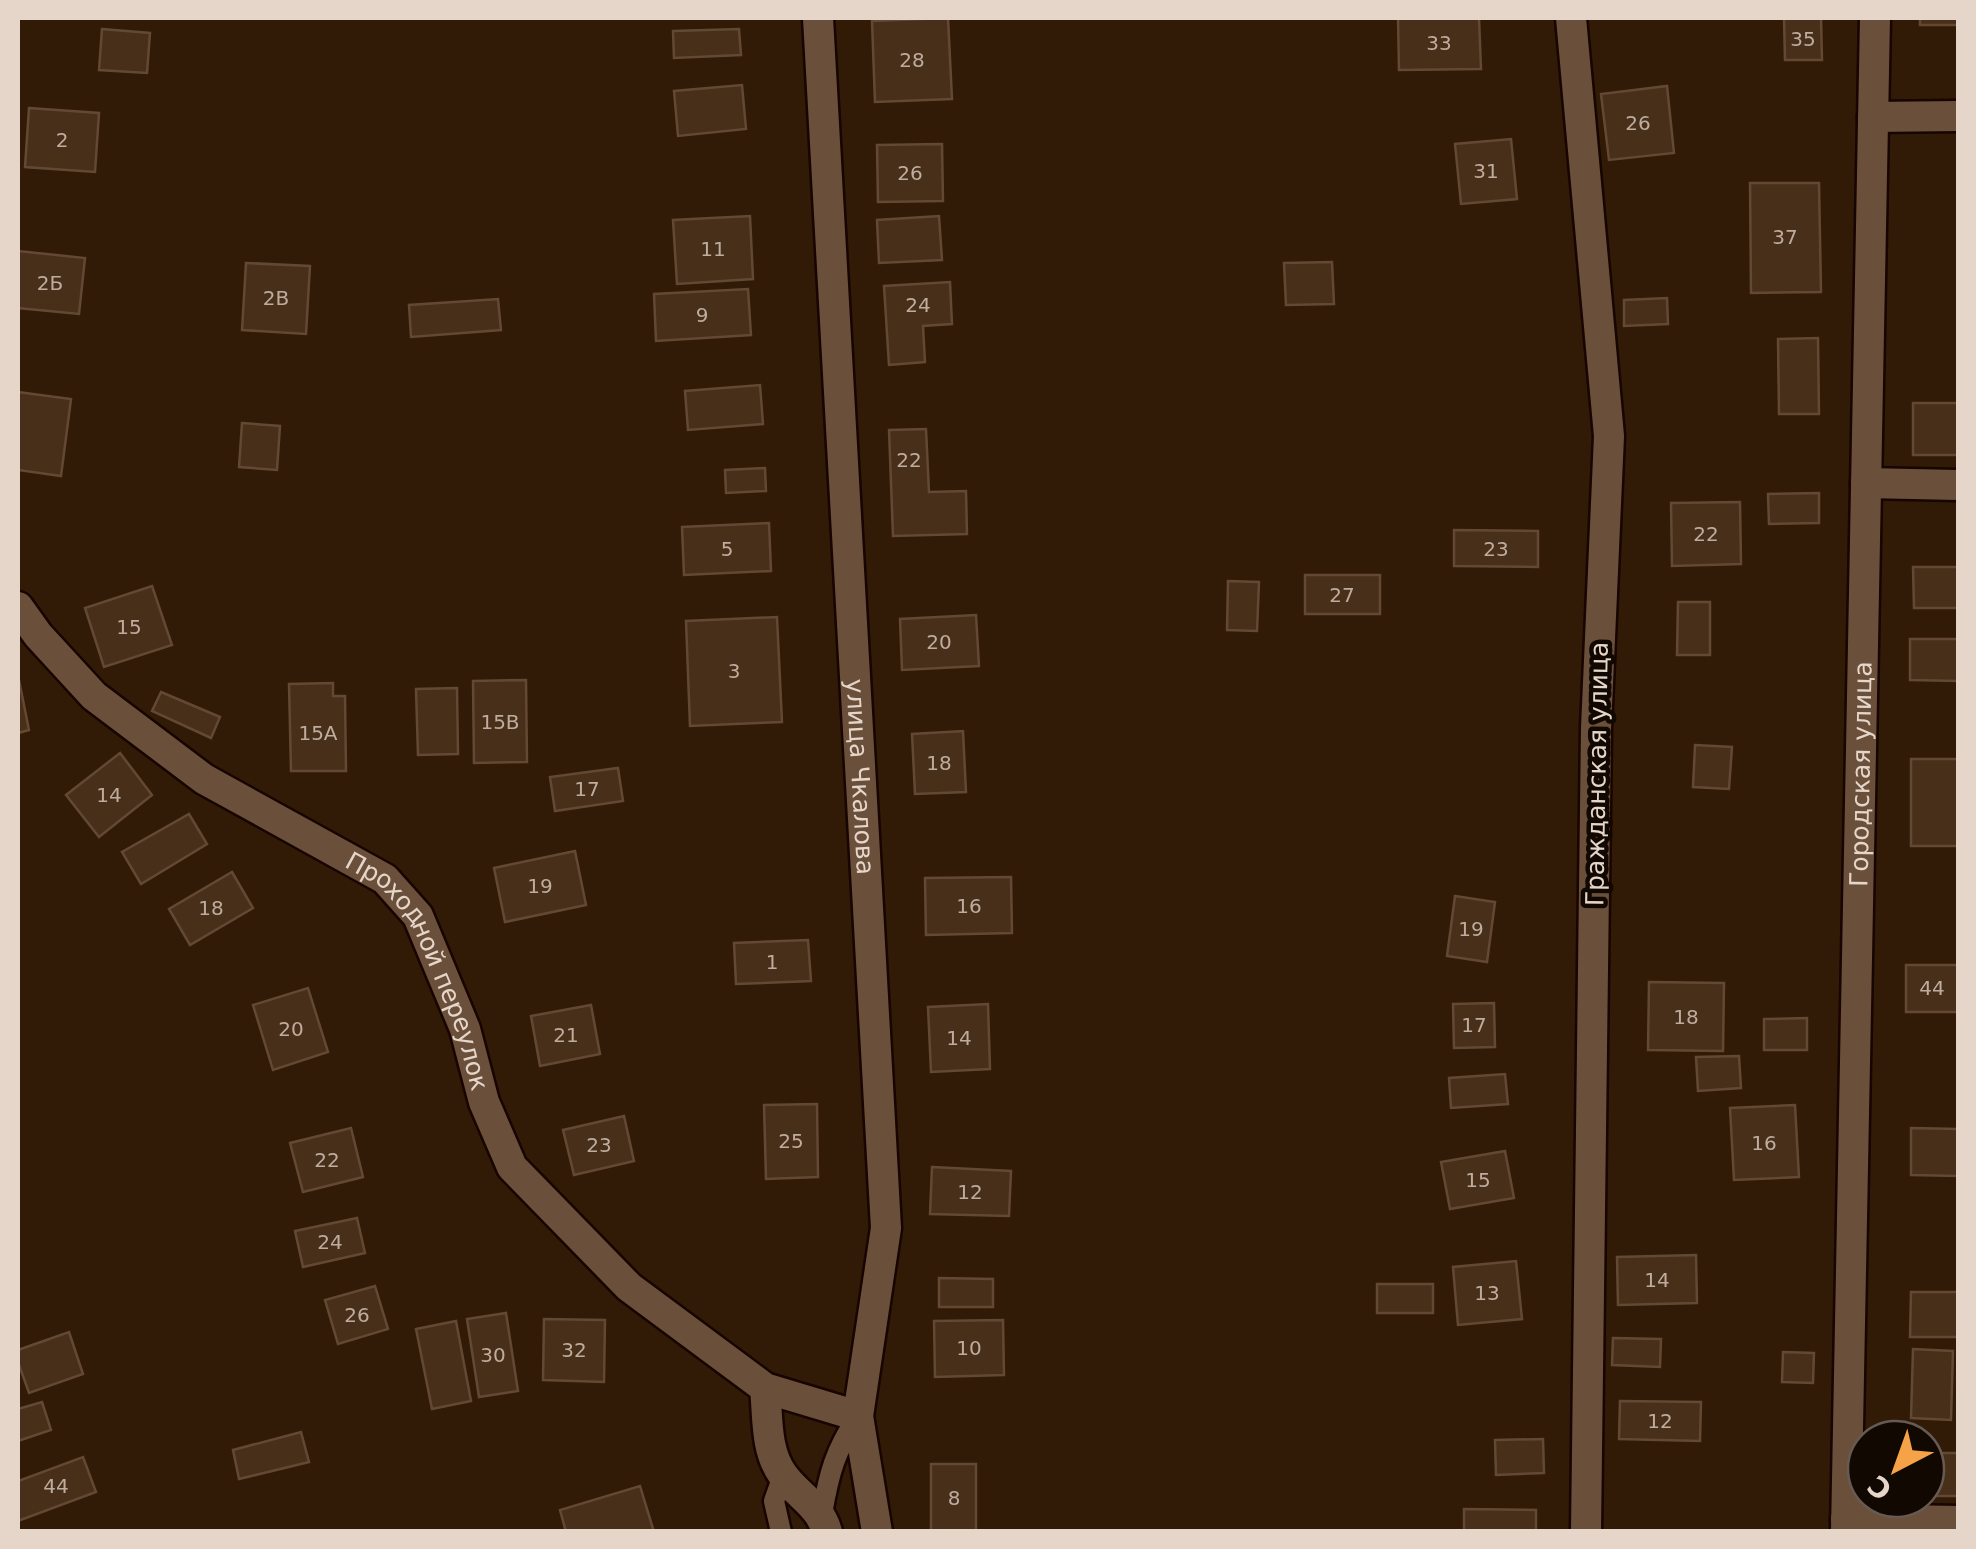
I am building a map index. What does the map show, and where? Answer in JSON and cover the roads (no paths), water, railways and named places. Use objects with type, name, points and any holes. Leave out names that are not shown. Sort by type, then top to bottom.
[{"type":"street","name":"улица Чкалова","points":[[818,18],[886,1228],[858,1416],[878,1532]]},
{"type":"street","name":"Гражданская улица","points":[[1571,18],[1608,436],[1596,728],[1586,1532]]},
{"type":"street","name":"Городская улица","points":[[1846,1525],[1874,18]]},
{"type":"street","points":[[1874,116],[1958,116]]},
{"type":"street","points":[[1866,482],[1958,485]]},
{"type":"street","name":"Проходной переулок","points":[[18,607],[94,696],[204,779],[385,879],[418,916],[465,1029],[484,1102],[512,1167],[629,1287],[765,1388],[858,1416]]},
{"type":"street","points":[[765,1388],[770,1452],[783,1476],[825,1523]]},
{"type":"street","points":[[1846,1525],[1958,1521]]},
{"type":"lane","points":[[825,1523],[828,1474],[837,1448],[858,1416]]},
{"type":"lane","points":[[782,1532],[774,1502],[783,1476]]}]
